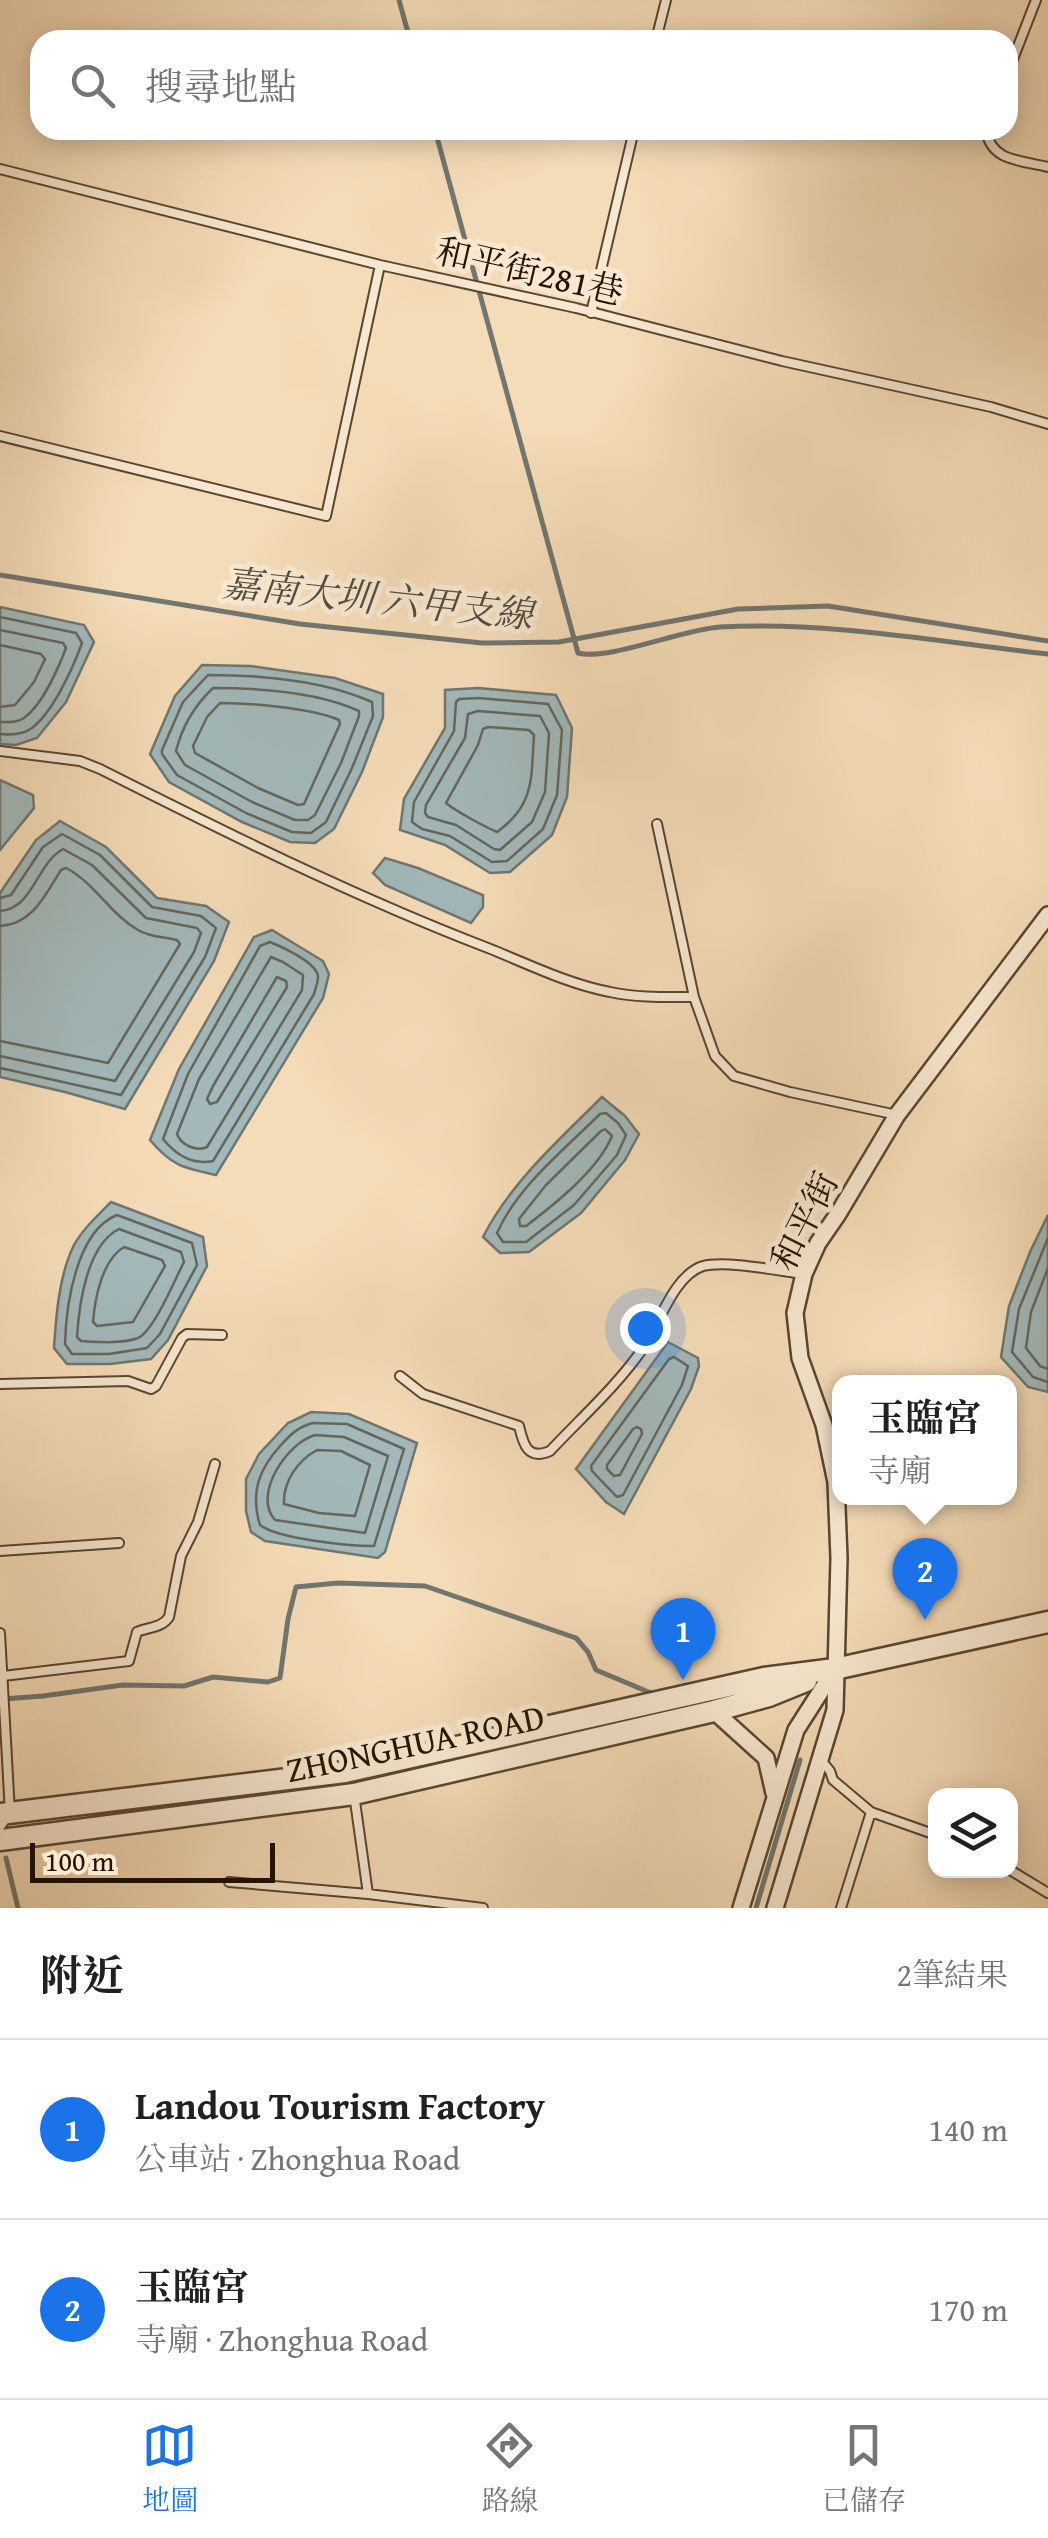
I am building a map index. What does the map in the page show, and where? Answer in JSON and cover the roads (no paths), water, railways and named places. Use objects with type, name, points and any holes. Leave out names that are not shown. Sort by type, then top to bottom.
[{"type":"street","name":"和平街","points":[[832,1463],[824,1425],[800,1358],[795,1313],[804,1274],[818,1243],[897,1115],[1048,915]]},
{"type":"street","name":"和平街","points":[[775,1908],[835,1710],[837,1505]]},
{"type":"street","name":"ZHONGHUA ROAD","points":[[3,1818],[345,1772],[764,1678],[835,1669],[1048,1622]]},
{"type":"street","name":"ZHONGHUA ROAD","points":[[0,1840],[354,1794],[714,1711],[768,1696],[835,1669]]},
{"type":"street","points":[[741,1908],[796,1730],[835,1669]]},
{"type":"street","points":[[714,1711],[766,1758],[775,1796]]},
{"type":"lane","points":[[658,30],[666,0]]},
{"type":"lane","points":[[1018,46],[1036,0]]},
{"type":"lane","points":[[591,312],[632,140]]},
{"type":"lane","points":[[987,140],[998,154],[1048,167]]},
{"type":"lane","name":"和平街281巷","points":[[0,169],[380,265],[991,407],[1048,424]]},
{"type":"lane","points":[[0,436],[326,516],[380,265]]},
{"type":"lane","points":[[0,752],[80,761],[428,926],[571,980],[605,992],[694,997]]},
{"type":"lane","points":[[656,824],[694,997],[715,1056],[734,1076],[897,1115]]},
{"type":"lane","points":[[400,1376],[423,1394],[519,1426],[524,1446],[530,1452],[544,1454],[602,1400],[644,1346],[691,1272],[702,1266],[724,1265],[804,1274]]},
{"type":"lane","points":[[0,1384],[128,1381],[151,1389],[187,1334],[222,1335]]},
{"type":"lane","points":[[3,1676],[129,1660],[137,1632],[156,1627],[169,1617],[181,1556],[198,1522],[215,1464]]},
{"type":"lane","points":[[0,1552],[119,1544]]},
{"type":"lane","points":[[0,1633],[3,1818]]},
{"type":"lane","points":[[821,1760],[833,1780],[871,1812],[928,1832]]},
{"type":"lane","points":[[354,1794],[368,1894]]},
{"type":"lane","points":[[841,1908],[871,1812]]},
{"type":"lane","points":[[1018,1875],[1048,1894]]},
{"type":"lane","points":[[229,1882],[483,1908]]},
{"type":"water","points":[[0,607],[84,625],[94,642],[66,702],[37,738],[16,745],[0,744]]},
{"type":"water","points":[[202,665],[250,666],[335,678],[383,694],[383,717],[362,772],[334,829],[315,843],[290,842],[242,822],[169,782],[150,754],[175,696]]},
{"type":"water","points":[[478,688],[556,695],[572,728],[567,797],[552,835],[510,872],[490,873],[445,845],[400,830],[404,799],[445,728],[445,690]]},
{"type":"water","points":[[0,780],[33,795],[34,808],[0,850]]},
{"type":"water","points":[[60,821],[106,847],[157,898],[206,906],[229,922],[214,961],[125,1109],[0,1077],[0,893],[36,840]]},
{"type":"water","points":[[385,858],[483,895],[483,907],[471,923],[385,885],[373,873]]},
{"type":"water","points":[[272,930],[323,961],[329,974],[323,998],[216,1175],[186,1168],[172,1161],[150,1140],[179,1069],[254,937]]},
{"type":"water","points":[[602,1097],[639,1134],[625,1160],[581,1213],[529,1252],[500,1253],[483,1237],[494,1217],[537,1162]]},
{"type":"water","points":[[111,1202],[203,1237],[207,1266],[168,1340],[151,1359],[67,1364],[54,1348],[65,1269],[78,1239]]},
{"type":"water","points":[[1048,1215],[1048,1392],[1028,1387],[1001,1357],[1009,1306]]},
{"type":"water","points":[[668,1342],[698,1358],[699,1366],[691,1389],[624,1514],[606,1502],[576,1469]]},
{"type":"water","points":[[311,1412],[349,1414],[417,1443],[385,1552],[378,1558],[265,1541],[251,1532],[246,1511],[246,1479],[259,1454],[288,1423]]},
{"type":"waterway","points":[[399,0],[407,30]]},
{"type":"waterway","points":[[438,140],[578,653],[608,653],[705,629],[760,626],[884,634],[1048,654]]},
{"type":"waterway","name":"嘉南大圳 六甲支線","points":[[0,575],[300,624],[482,643],[559,642],[738,609],[828,606],[1048,641]]},
{"type":"waterway","points":[[3,1699],[123,1685],[184,1686],[213,1677],[268,1682],[280,1678],[296,1587],[338,1583],[425,1586],[576,1638],[596,1670],[651,1693]]},
{"type":"waterway","points":[[756,1908],[800,1760]]},
{"type":"waterway","points":[[6,1858],[18,1908]]},
{"type":"place","name":"玉臨宮","points":[[925,1620]]},
{"type":"place","name":"Landou Tourism Factory","points":[[683,1680]]}]
